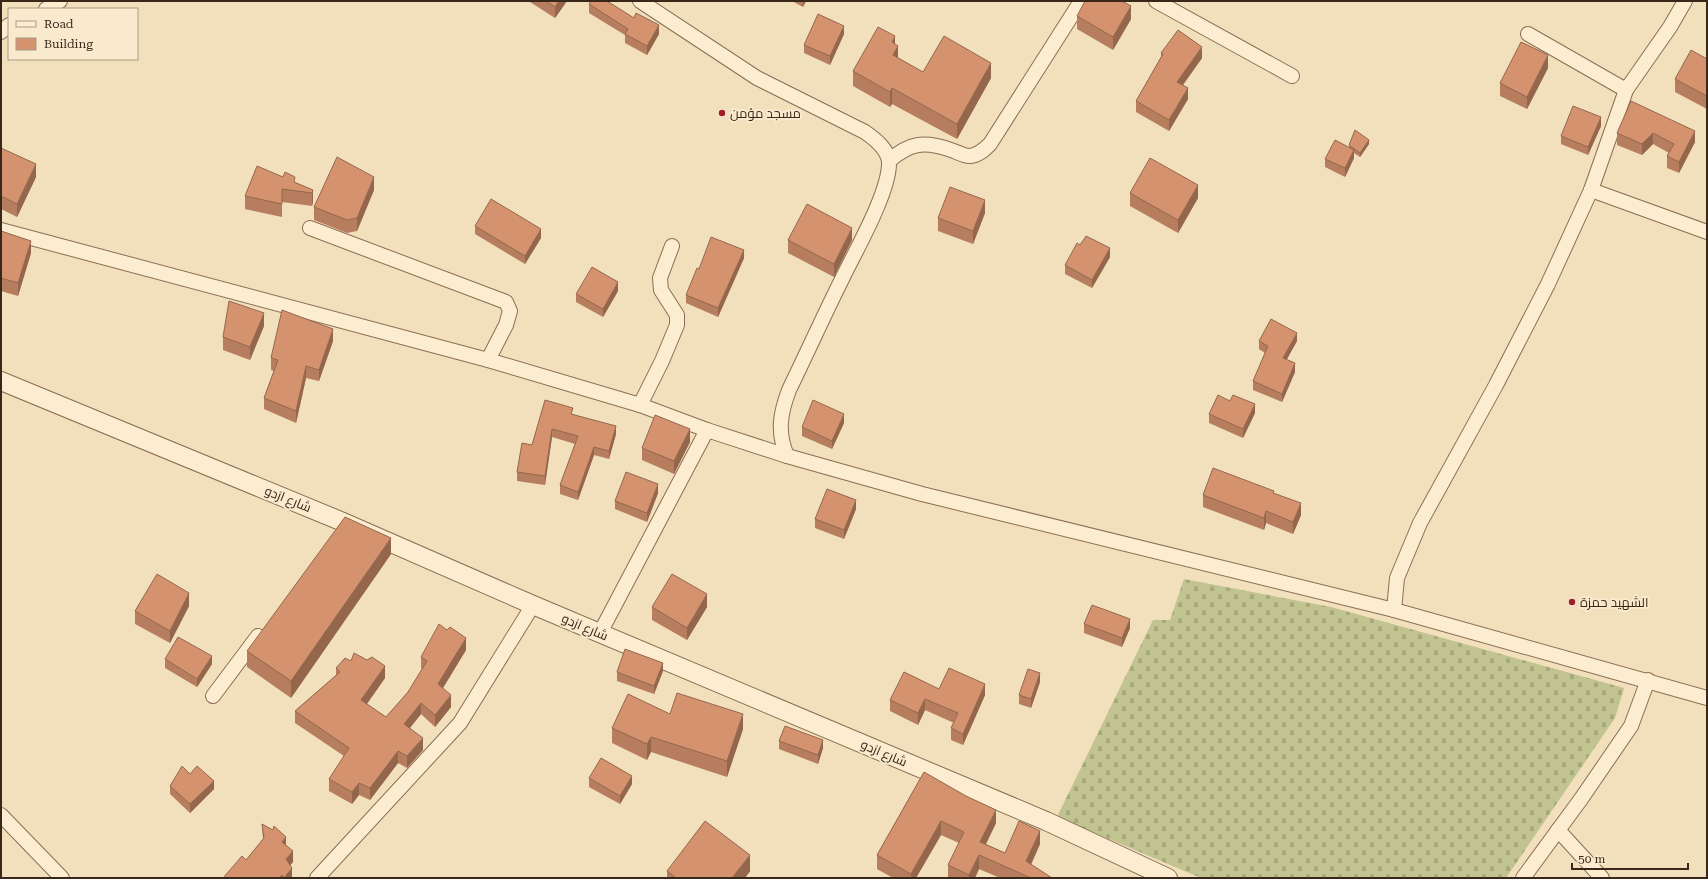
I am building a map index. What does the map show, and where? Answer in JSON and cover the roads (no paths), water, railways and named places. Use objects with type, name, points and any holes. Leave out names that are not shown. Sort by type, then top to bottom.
[{"type":"street","points":[[48,8],[60,1]]},
{"type":"street","points":[[640,1],[757,78],[865,132],[876,140],[885,150],[889,161],[888,174],[874,213],[789,390],[782,408],[780,433],[787,456]]},
{"type":"street","points":[[889,161],[900,150],[916,145],[930,144],[970,156],[982,152],[990,144],[1081,1]]},
{"type":"street","points":[[1156,1],[1292,76]]},
{"type":"street","points":[[1394,610],[1397,578],[1420,523],[1496,385],[1534,311],[1590,190],[1626,90],[1670,27],[1686,1]]},
{"type":"street","points":[[1528,34],[1626,90]]},
{"type":"street","points":[[1590,190],[1707,232]]},
{"type":"street","points":[[310,228],[506,302],[510,311],[506,325],[488,360]]},
{"type":"street","points":[[1,230],[488,360],[640,405],[707,430],[787,456],[922,494],[1394,610],[1648,680],[1707,698]]},
{"type":"street","points":[[640,405],[662,361],[677,325],[677,315],[661,290],[660,278],[672,246]]},
{"type":"street","name":"شارع ازدو","points":[[1,381],[339,528],[533,605],[1046,821],[1168,878]]},
{"type":"street","points":[[600,633],[707,430]]},
{"type":"street","points":[[317,878],[460,723],[533,605]]},
{"type":"street","points":[[213,696],[264,628]]},
{"type":"street","points":[[1523,878],[1631,726],[1648,680]]},
{"type":"street","points":[[1,815],[62,878]]},
{"type":"street","points":[[1558,830],[1602,878]]},
{"type":"place","name":"مسجد مؤمن","points":[[722,113]]},
{"type":"place","name":"الشهيد حمزة","points":[[1572,602]]}]
